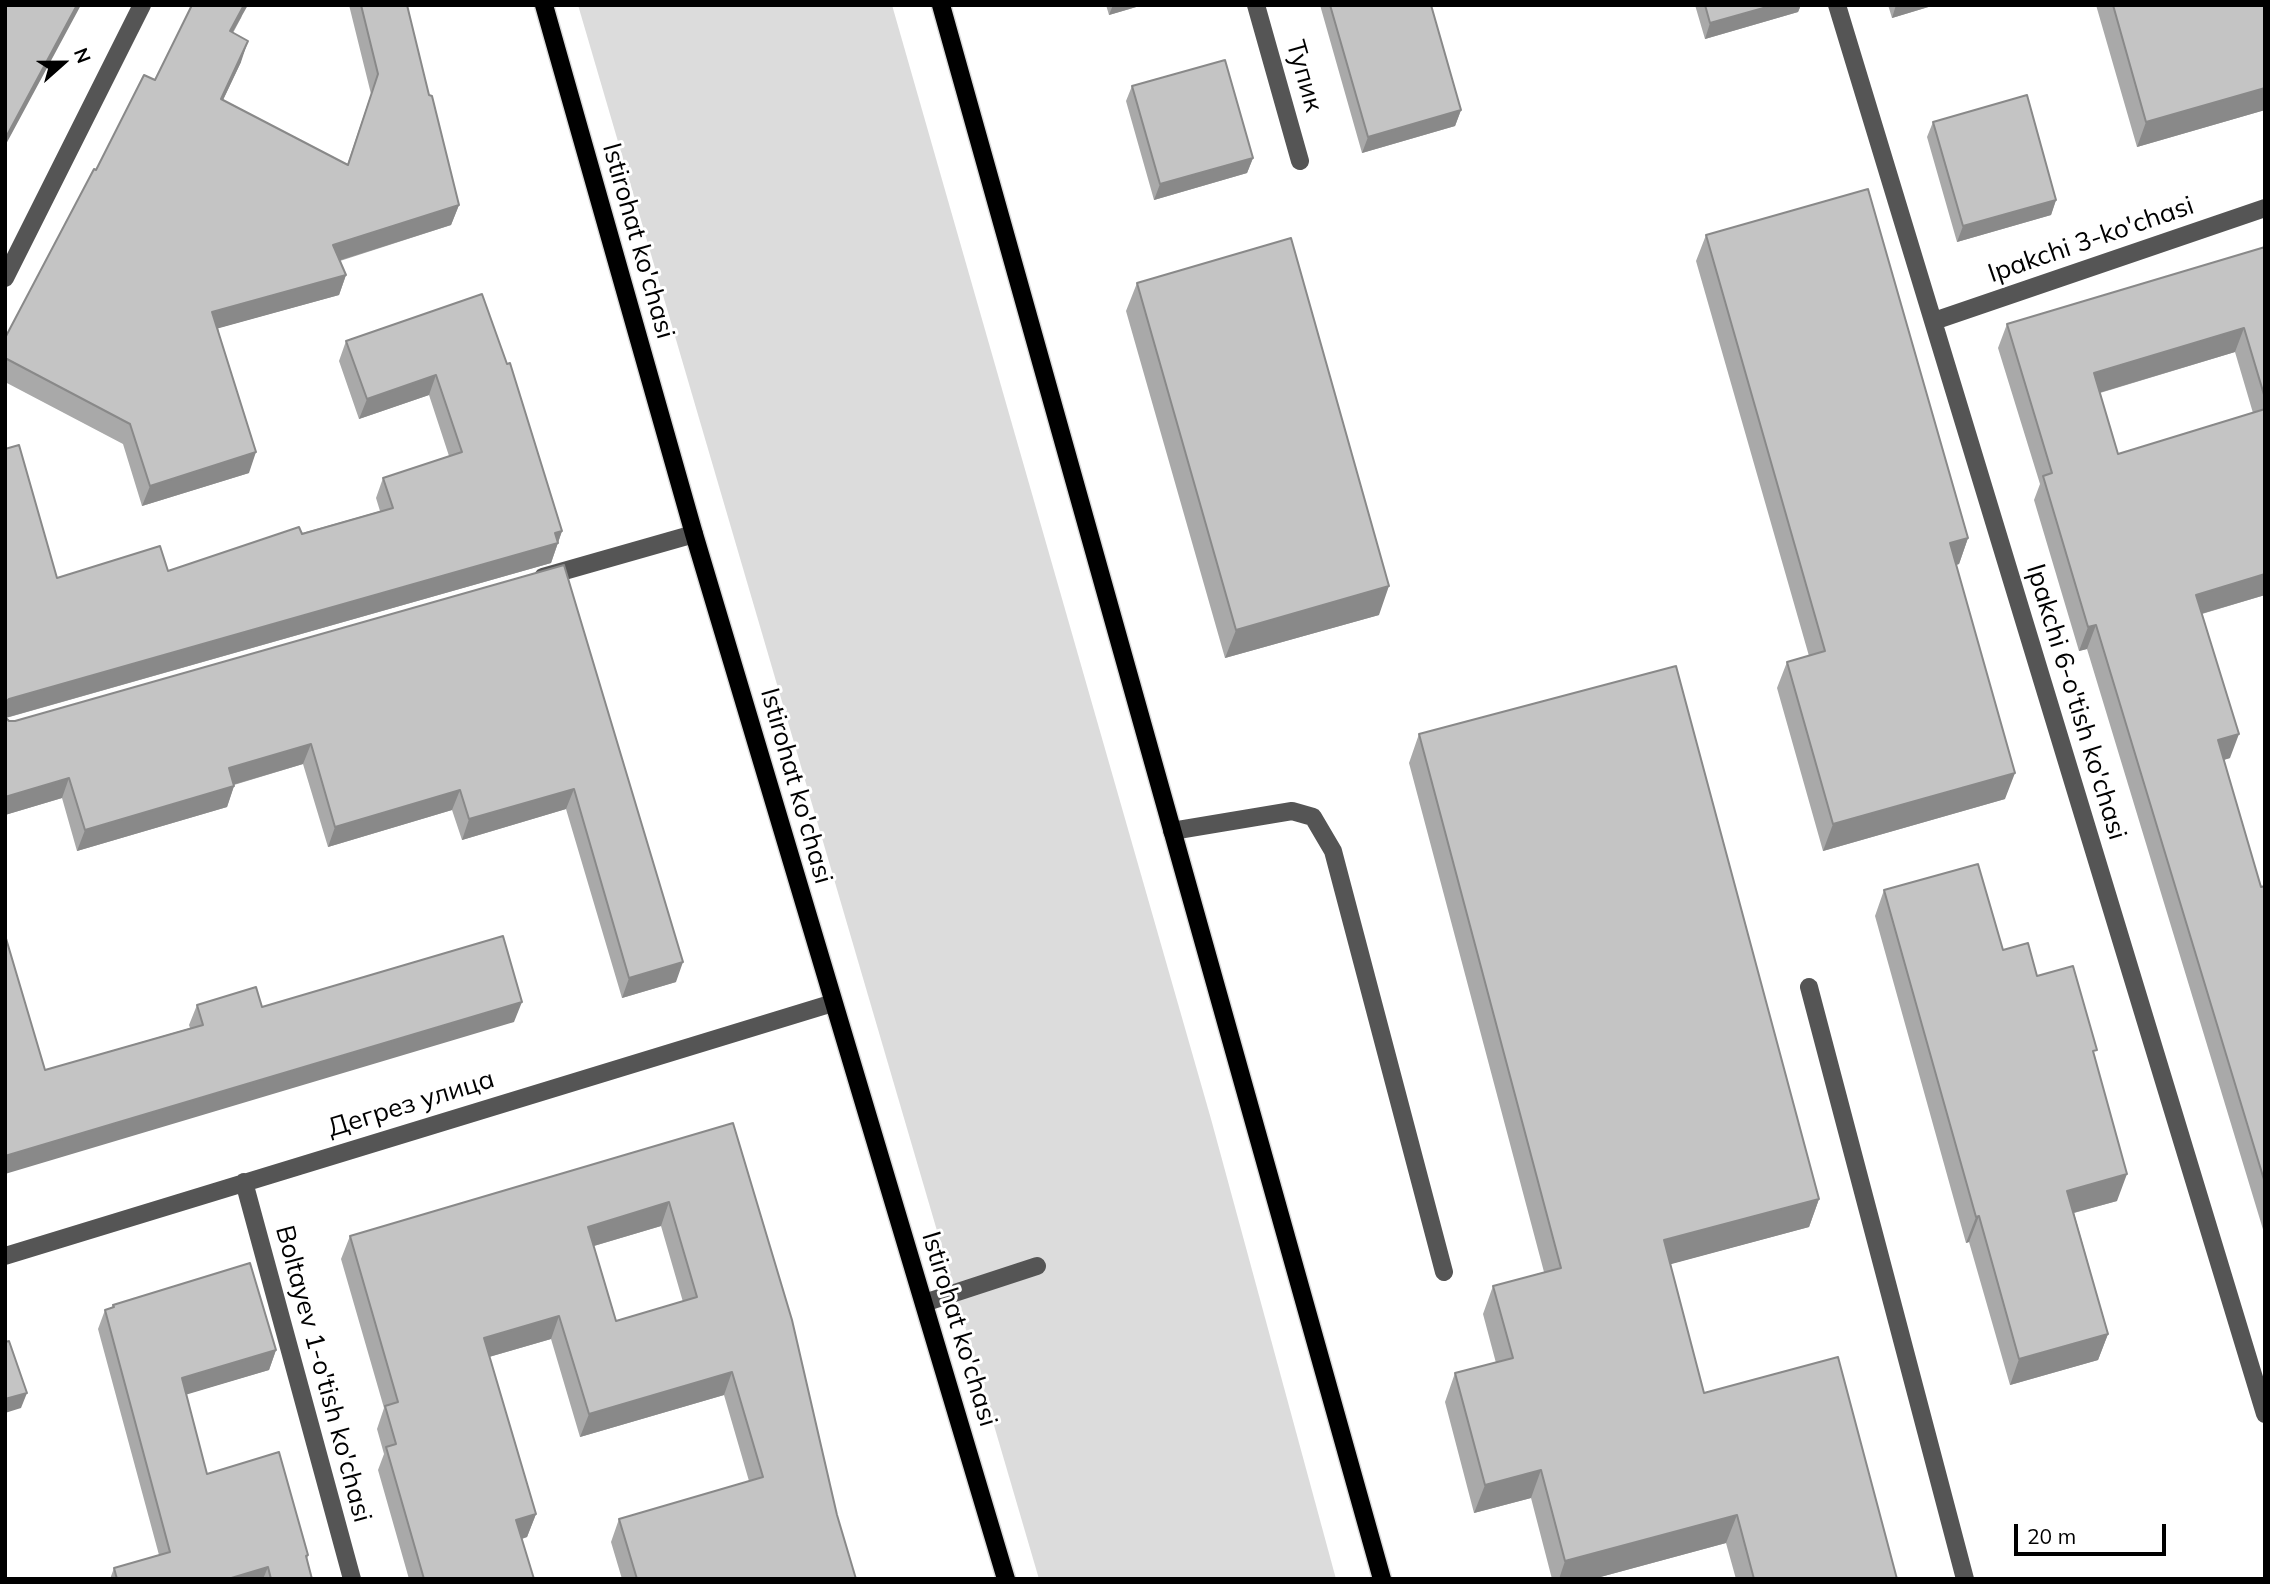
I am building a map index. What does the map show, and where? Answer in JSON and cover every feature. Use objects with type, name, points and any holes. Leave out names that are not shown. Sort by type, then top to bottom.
[{"type":"main road","name":"Istirohat ko'chasi","points":[[544,5],[694,534],[1006,1579]]},
{"type":"main road","points":[[941,5],[1382,1579]]},
{"type":"street","points":[[5,278],[142,5]]},
{"type":"street","name":"Тупик","points":[[1256,5],[1300,161]]},
{"type":"street","name":"Ipakchi 6-o'tish ko'chasi","points":[[1837,5],[2265,1414]]},
{"type":"street","name":"Ipakchi 3-ko'chasi","points":[[1934,321],[2265,208]]},
{"type":"street","points":[[522,582],[694,534]]},
{"type":"street","points":[[1172,831],[1292,811],[1313,817],[1333,851],[1444,1272]]},
{"type":"street","points":[[1809,987],[1965,1579]]},
{"type":"street","name":"Дегрез улица","points":[[5,1256],[833,1003]]},
{"type":"street","name":"Boltayev 1-o'tish ko'chasi","points":[[244,1182],[352,1579]]},
{"type":"street","points":[[924,1303],[1037,1266]]},
{"type":"shaded area","points":[[578,5],[892,5],[1211,1119],[1336,1579],[1039,1579]]},
{"type":"building","points":[[5,5],[77,5],[5,139]]},
{"type":"building","points":[[192,5],[244,5],[230,31],[248,41],[221,99],[348,165],[378,74],[361,5],[407,5],[459,205],[333,245],[346,275],[212,312],[256,452],[150,486],[130,424],[5,358],[5,338],[144,75],[155,80]]},
{"type":"building","points":[[1330,5],[1431,5],[1461,110],[1368,137]]},
{"type":"building","points":[[1705,5],[1774,5],[1710,23]]},
{"type":"building","points":[[2113,5],[2265,5],[2265,88],[2146,122]]},
{"type":"building","points":[[1225,60],[1253,158],[1160,184],[1132,86]]},
{"type":"building","points":[[2027,95],[2056,200],[1963,226],[1933,122]]},
{"type":"building","points":[[1868,189],[1968,538],[1950,543],[2015,773],[1833,824],[1787,662],[1825,651],[1706,235]]},
{"type":"building","points":[[1291,238],[1389,586],[1236,630],[1137,283]]},
{"type":"building","points":[[2265,247],[2265,398],[2244,328],[2094,373],[2118,454],[2265,409],[2265,574],[2196,595],[2239,734],[2218,740],[2261,887],[2265,886],[2265,1183],[2096,625],[2088,627],[2043,476],[2052,473],[2007,324]]},
{"type":"building","points":[[482,294],[507,364],[510,363],[562,531],[555,533],[558,543],[9,699],[5,703],[5,449],[19,445],[57,578],[160,546],[168,571],[299,527],[302,534],[393,508],[383,478],[462,452],[436,375],[367,399],[346,341]]},
{"type":"building","points":[[564,565],[683,962],[629,978],[574,789],[469,819],[460,790],[335,827],[311,744],[229,768],[234,786],[85,830],[69,778],[5,797],[5,717],[9,721],[15,721]]},
{"type":"building","points":[[1676,666],[1819,1199],[1664,1240],[1704,1393],[1838,1357],[1897,1579],[1754,1579],[1737,1515],[1565,1561],[1541,1470],[1485,1485],[1455,1373],[1513,1358],[1493,1286],[1561,1268],[1419,734]]},
{"type":"building","points":[[1978,864],[2003,950],[2028,943],[2037,976],[2073,966],[2097,1050],[2093,1051],[2127,1174],[2067,1191],[2108,1334],[2019,1359],[1884,890]]},
{"type":"building","points":[[5,935],[45,1070],[203,1025],[197,1005],[256,987],[262,1007],[503,936],[522,1002],[5,1156]]},
{"type":"building","points":[[733,1123],[792,1320],[837,1515],[856,1579],[637,1579],[619,1519],[763,1477],[732,1372],[589,1414],[559,1316],[484,1338],[536,1514],[516,1520],[534,1579],[424,1579],[386,1447],[396,1444],[385,1406],[398,1402],[350,1236]],"holes":[[[669,1202],[697,1297],[616,1321],[588,1227]]]},
{"type":"building","points":[[250,1263],[276,1350],[182,1378],[207,1474],[279,1452],[308,1555],[306,1556],[312,1579],[271,1579],[268,1567],[228,1579],[117,1579],[114,1568],[170,1552],[105,1310],[114,1307],[113,1305]]},
{"type":"building","points":[[9,1341],[27,1393],[5,1399],[5,1342]]}]
